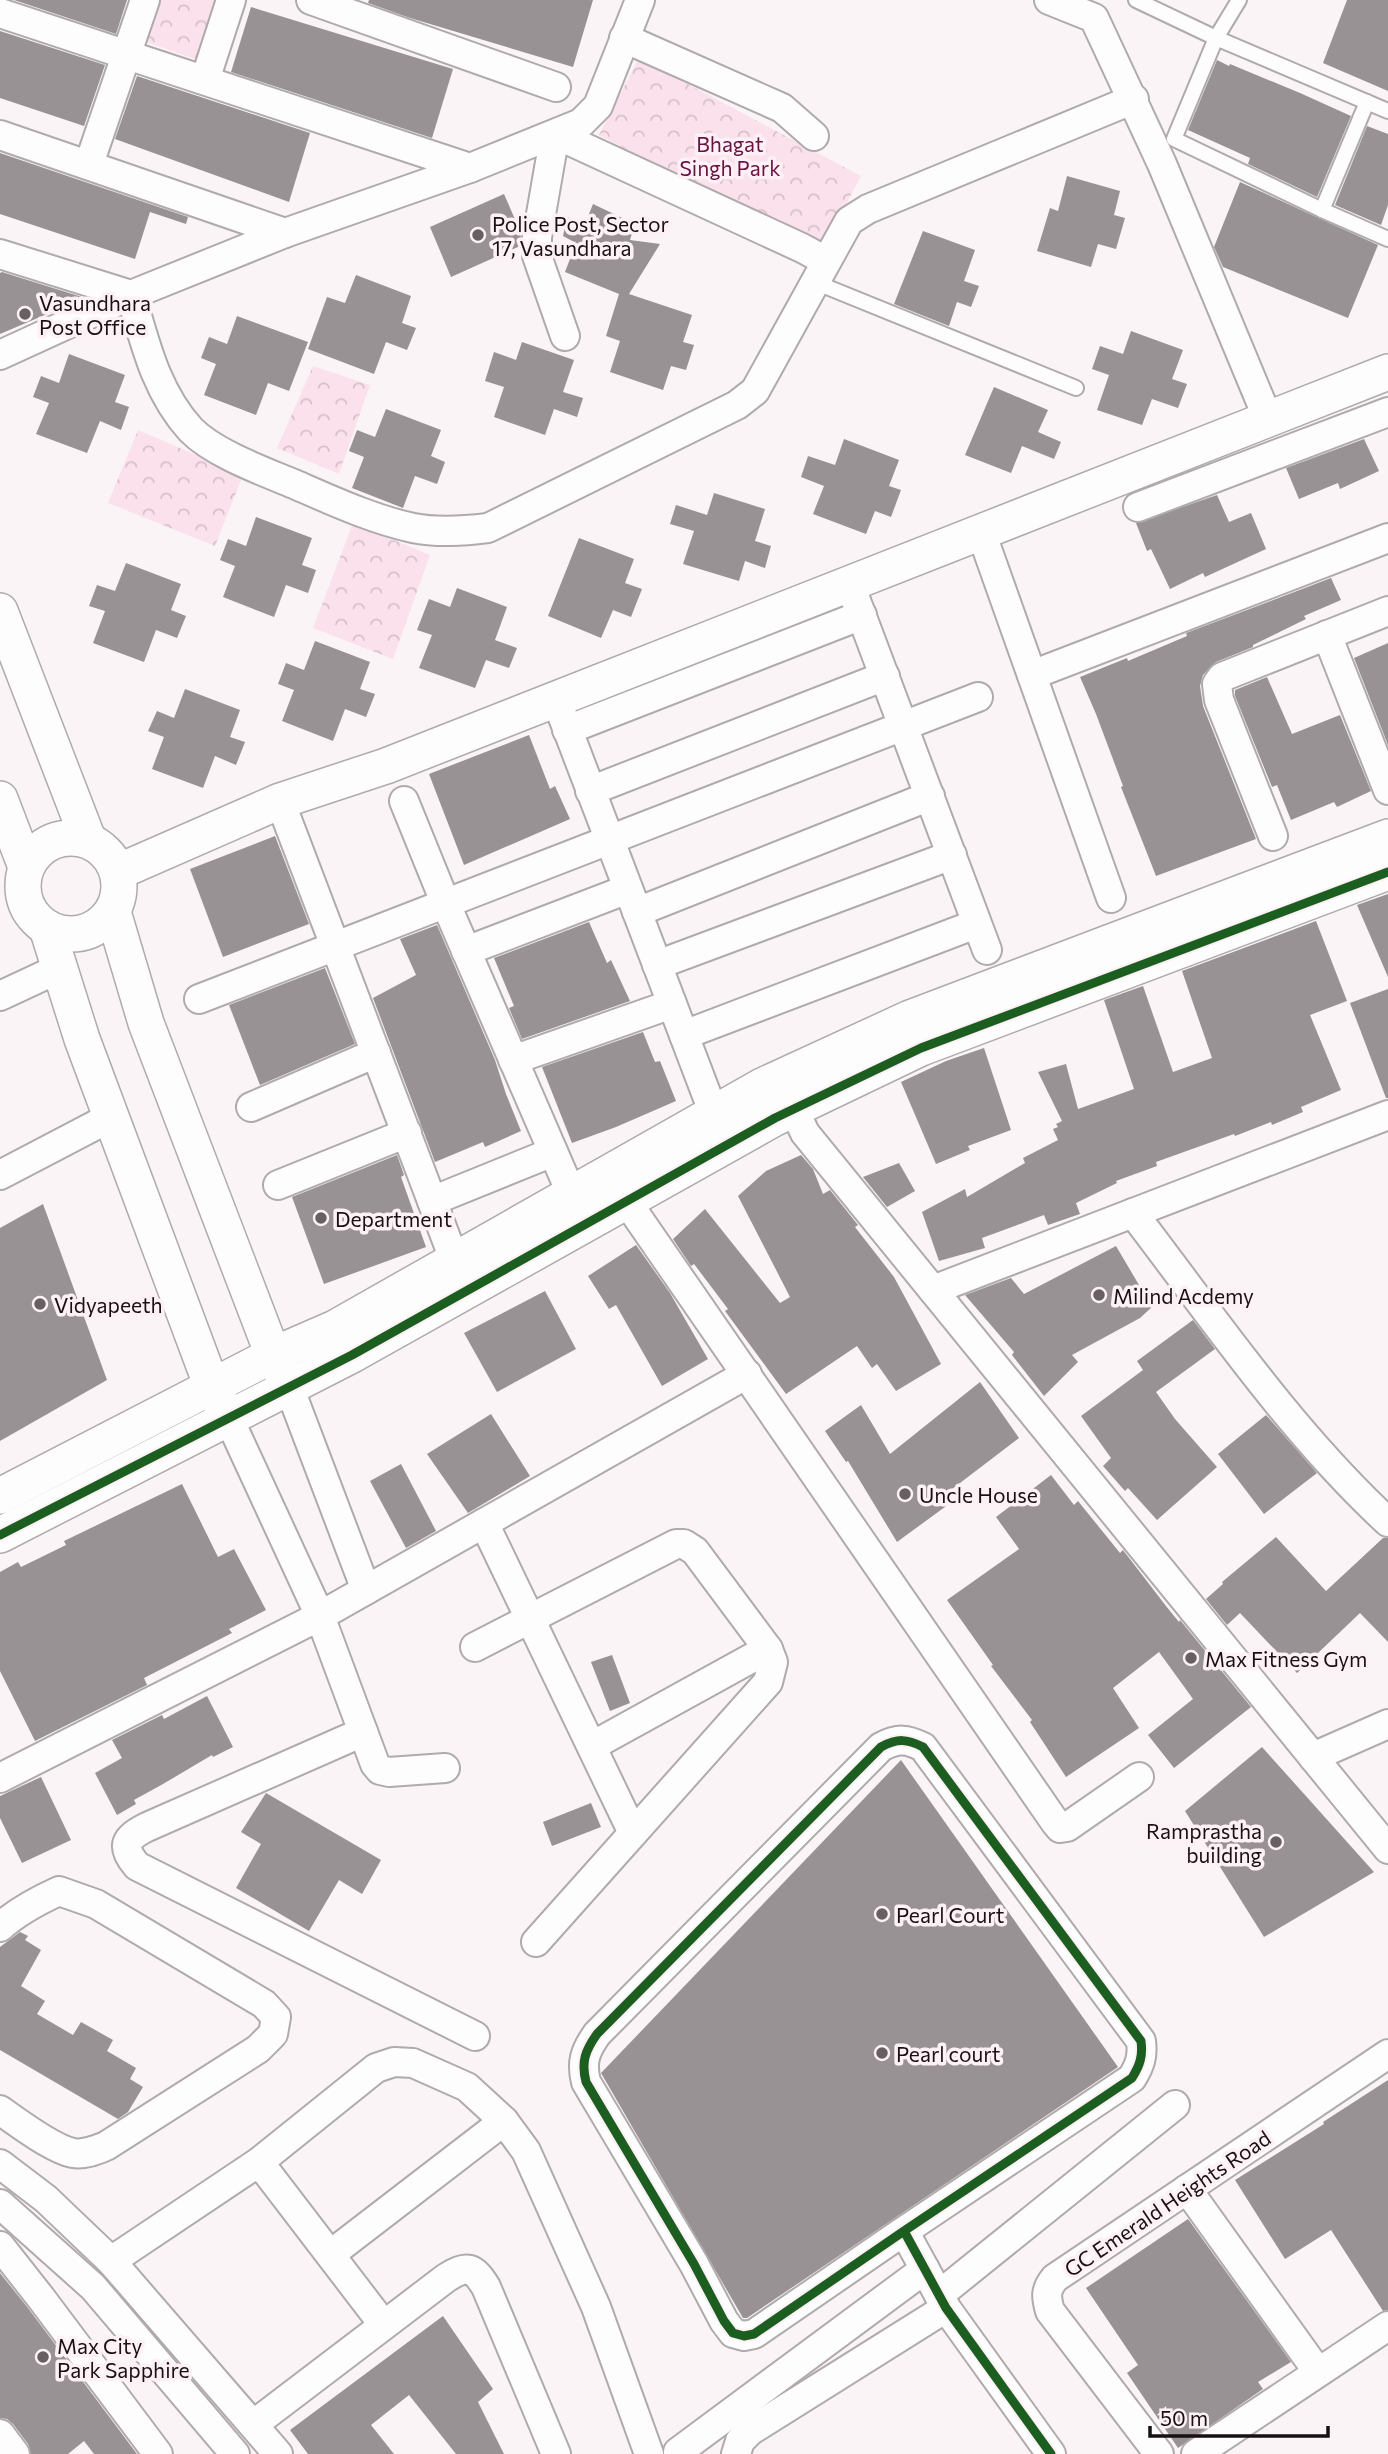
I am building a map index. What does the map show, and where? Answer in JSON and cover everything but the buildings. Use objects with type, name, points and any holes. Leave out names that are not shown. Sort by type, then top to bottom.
[{"type":"street","points":[[89,164],[145,0]]},
{"type":"street","points":[[205,80],[231,0]]},
{"type":"street","points":[[311,0],[556,87]]},
{"type":"street","points":[[0,355],[131,295],[285,233],[470,168],[581,123],[598,106],[640,0]]},
{"type":"street","points":[[1049,0],[1094,18],[1133,99],[1268,419]]},
{"type":"street","points":[[0,13],[470,168]]},
{"type":"street","points":[[624,38],[782,108],[814,136]]},
{"type":"street","points":[[131,295],[155,375],[171,405],[192,431],[234,458],[361,512],[414,528],[460,531],[488,528],[737,405],[755,391],[849,221],[868,209],[1133,99]]},
{"type":"street","points":[[555,134],[802,248],[821,272]]},
{"type":"street","points":[[555,134],[537,237],[537,256],[565,336]]},
{"type":"street","points":[[0,135],[285,233]]},
{"type":"street","points":[[0,254],[131,295]]},
{"type":"street","points":[[561,715],[981,532],[1378,376],[1385,421],[1138,507]]},
{"type":"street","points":[[981,532],[1111,898]]},
{"type":"street","points":[[1032,675],[1388,538]]},
{"type":"street","points":[[118,872],[280,801],[386,766],[561,715],[858,606],[987,950]]},
{"type":"street","points":[[0,611],[88,839]]},
{"type":"street","points":[[1273,836],[1219,700],[1217,684],[1222,677],[1388,611]]},
{"type":"street","points":[[1327,635],[1388,790]]},
{"type":"street","points":[[590,791],[885,676]]},
{"type":"street","points":[[199,999],[978,696]]},
{"type":"street","points":[[561,715],[713,1114]]},
{"type":"street","points":[[466,951],[632,901],[930,796]]},
{"type":"street","points":[[0,799],[26,867]]},
{"type":"street","points":[[404,800],[445,902],[571,1193]]},
{"type":"street","points":[[280,801],[454,1259]]},
{"type":"street","points":[[24,916],[62,934],[90,931],[102,923],[113,912],[119,895],[118,872],[105,850],[88,839],[64,837],[45,843],[29,858],[22,877],[24,916],[60,968],[82,1039],[212,1387],[320,1616],[380,1770],[389,1772],[445,1768]]},
{"type":"street","points":[[0,1535],[352,1355],[616,1187],[713,1114],[779,1078],[910,1018],[1388,837]]},
{"type":"street","points":[[657,965],[952,855]]},
{"type":"street","points":[[0,1496],[273,1355],[335,1328],[571,1193],[616,1187],[794,1109],[921,1048],[1388,872]]},
{"type":"street","points":[[113,912],[146,1023],[366,1590]]},
{"type":"street","points":[[684,1035],[976,924]]},
{"type":"street","points":[[0,996],[60,968]]},
{"type":"street","points":[[513,1060],[672,1004]]},
{"type":"street","points":[[251,1107],[376,1053]]},
{"type":"street","points":[[779,1078],[805,1133],[1388,1849]]},
{"type":"street","points":[[933,1290],[1388,1115]]},
{"type":"street","points":[[0,1175],[111,1117]]},
{"type":"street","points":[[278,1185],[407,1133]]},
{"type":"street","points":[[432,1201],[553,1152]]},
{"type":"street","points":[[616,1187],[1060,1828],[1067,1827],[1139,1777]]},
{"type":"street","points":[[1133,1213],[1275,1400],[1356,1492],[1388,1522]]},
{"type":"street","points":[[0,1778],[320,1616],[747,1374]]},
{"type":"street","points":[[484,1523],[633,1833]]},
{"type":"street","points":[[475,1647],[676,1544],[684,1544],[695,1551],[768,1649],[773,1662],[768,1682],[537,1942]]},
{"type":"street","points":[[592,1746],[768,1649]]},
{"type":"street","points":[[1313,1757],[1388,1724]]},
{"type":"street","points":[[363,1732],[146,1827],[133,1834],[127,1842],[127,1849],[137,1866],[475,2036]]},
{"type":"street","points":[[894,1740],[908,1740],[923,1747],[1141,2041],[1142,2054],[1139,2068],[1132,2078],[904,2231],[754,2334],[744,2336],[733,2333],[586,2082],[583,2068],[585,2052],[597,2034],[881,1747],[894,1740]]},
{"type":"street","points":[[0,1927],[36,1901],[59,1891],[96,1904],[264,2004],[276,2017],[273,2034],[258,2049],[106,2146],[88,2153],[72,2153],[38,2136],[0,2110]]},
{"type":"street","name":"GC Emerald Heights Road","points":[[1159,2454],[1050,2311],[1046,2297],[1048,2287],[1055,2278],[1388,2054]]},
{"type":"street","points":[[111,2261],[259,2162],[376,2068],[394,2062],[413,2063],[467,2087],[504,2121],[526,2151],[596,2307],[649,2454]]},
{"type":"street","points":[[736,2454],[740,2441],[750,2431],[943,2302],[1175,2105]]},
{"type":"street","points":[[331,2253],[504,2121]]},
{"type":"street","points":[[259,2162],[383,2324]]},
{"type":"street","points":[[0,2164],[46,2199],[111,2261],[278,2454]]},
{"type":"street","points":[[1187,2189],[1318,2372]]},
{"type":"street","points":[[0,2204],[93,2287],[235,2454]]},
{"type":"street","points":[[904,2231],[943,2302],[1051,2454]]},
{"type":"street","points":[[0,2246],[158,2454]]},
{"type":"street","points":[[254,2424],[383,2324],[460,2269],[470,2269],[478,2274],[486,2287],[556,2454]]},
{"type":"street","points":[[685,2453],[925,2269]]},
{"type":"street","points":[[1196,2454],[1388,2326]]},
{"type":"street","points":[[0,2434],[15,2454]]},
{"type":"lane","points":[[1136,0],[1216,38],[1388,111]]},
{"type":"lane","points":[[1239,0],[1216,38],[1174,139],[1388,239]]},
{"type":"lane","points":[[1322,210],[1367,102]]},
{"type":"lane","points":[[821,272],[1076,388]]},
{"type":"green space","points":[[152,0],[220,0],[201,61],[140,40]]},
{"type":"green space","name":"Bhagat Singh Park","points":[[639,58],[861,176],[821,252],[599,135]]},
{"type":"green space","points":[[313,366],[370,385],[339,474],[277,448]]},
{"type":"green space","points":[[138,430],[243,475],[215,546],[108,503]]},
{"type":"green space","points":[[353,523],[430,555],[393,659],[313,628]]},
{"type":"cycle path","points":[[0,1535],[352,1355],[775,1118],[921,1048],[1388,872]]},
{"type":"cycle path","points":[[904,2231],[1132,2078],[1142,2051],[1141,2041],[923,1747],[902,1741],[881,1747],[597,2034],[585,2057],[586,2082],[733,2333],[744,2336],[754,2334],[904,2231],[946,2308],[1051,2454]]},
{"type":"place","name":"Police Post, Sector 17, Vasundhara","points":[[478,235]]},
{"type":"place","name":"Vasundhara Post Office","points":[[25,314]]},
{"type":"place","name":"Department","points":[[321,1218]]},
{"type":"place","name":"Milind Acdemy","points":[[1099,1295]]},
{"type":"place","name":"Vidyapeeth","points":[[40,1304]]},
{"type":"place","name":"Uncle House","points":[[905,1494]]},
{"type":"place","name":"Max Fitness Gym","points":[[1191,1658]]},
{"type":"place","name":"Ramprastha building","points":[[1276,1842]]},
{"type":"place","name":"Pearl Court","points":[[882,1914]]},
{"type":"place","name":"Pearl court","points":[[882,2053]]},
{"type":"place","name":"Max City Park Sapphire","points":[[43,2357]]}]
